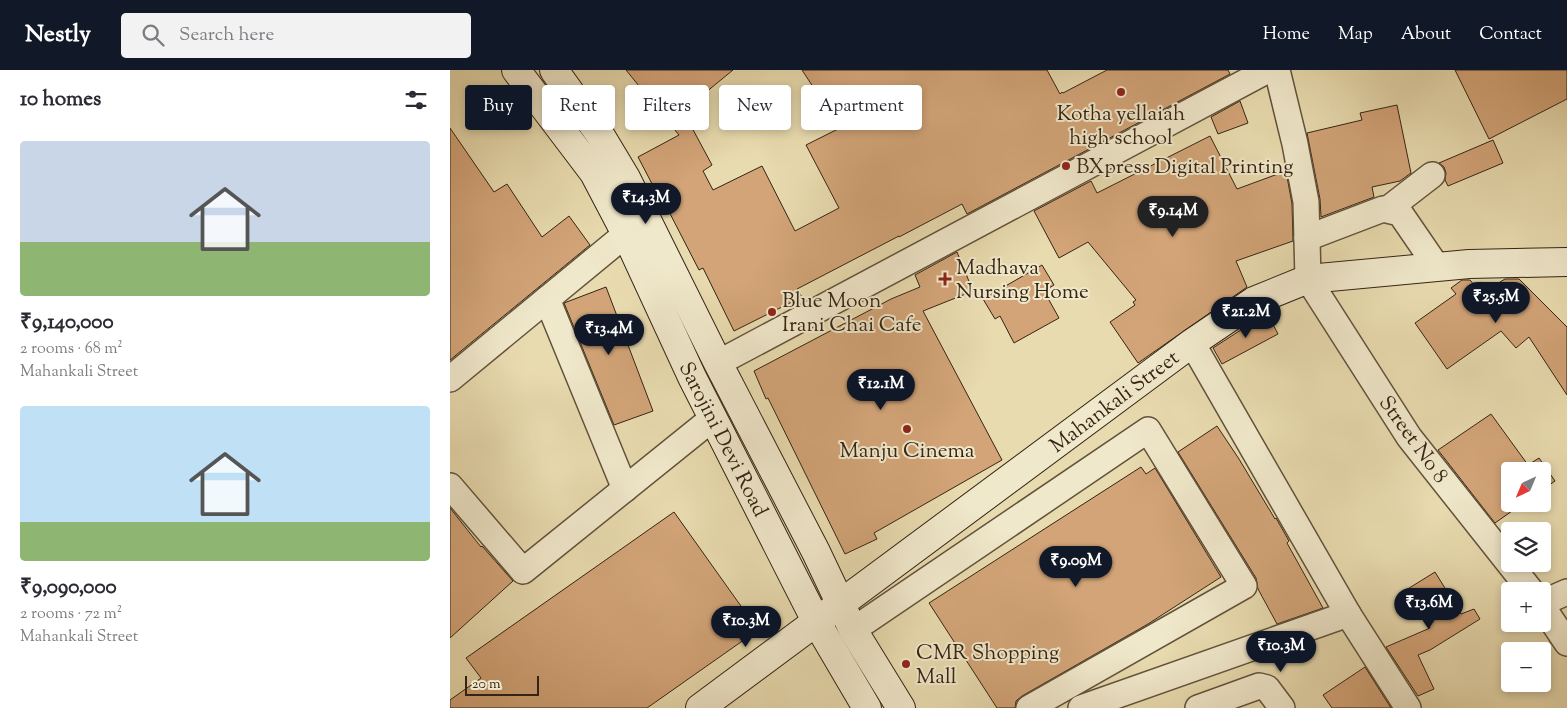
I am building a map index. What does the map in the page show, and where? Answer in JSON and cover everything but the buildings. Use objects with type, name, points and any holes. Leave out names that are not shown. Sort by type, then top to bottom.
[{"type":"main road","name":"Sarojini Devi Road","points":[[516,70],[594,172],[626,234],[692,377],[817,623],[867,708]]},
{"type":"main road","name":"Sarojini Devi Road","points":[[554,70],[599,133],[626,178],[718,363],[816,552],[853,630],[900,708]]},
{"type":"main road","name":"Mahankali Street","points":[[700,708],[817,623],[1192,342],[1254,301],[1308,279],[1469,264],[1567,262]]},
{"type":"street","points":[[718,363],[1268,70]]},
{"type":"street","points":[[1277,70],[1296,144],[1306,202],[1308,279]]},
{"type":"street","points":[[1388,209],[1432,175]]},
{"type":"street","points":[[1307,238],[1383,209],[1388,209],[1400,213],[1437,267]]},
{"type":"street","points":[[450,379],[626,234]]},
{"type":"street","name":"Street No 8","points":[[1308,279],[1409,437],[1524,582]]},
{"type":"street","points":[[547,299],[625,489]]},
{"type":"street","points":[[1192,342],[1348,614],[1408,708]]},
{"type":"street","points":[[450,486],[523,571],[713,418]]},
{"type":"street","points":[[853,630],[1148,430],[1244,586],[1029,708]]},
{"type":"street","points":[[1551,598],[1567,592]]},
{"type":"street","points":[[1081,708],[1348,614]]},
{"type":"street","points":[[1551,619],[1567,643]]},
{"type":"street","points":[[1202,707],[1259,686],[1267,688],[1273,693],[1282,708]]},
{"type":"place","name":"Kotha yellaiah high school","points":[[1121,92]]},
{"type":"place","name":"BXpress Digital Printing","points":[[1066,166]]},
{"type":"place","name":"Madhava Nursing Home","points":[[945,279]]},
{"type":"place","name":"Blue Moon Irani Chai Cafe","points":[[772,312]]},
{"type":"place","name":"Manju Cinema","points":[[907,429]]},
{"type":"place","name":"CMR Shopping Mall","points":[[906,664]]}]
